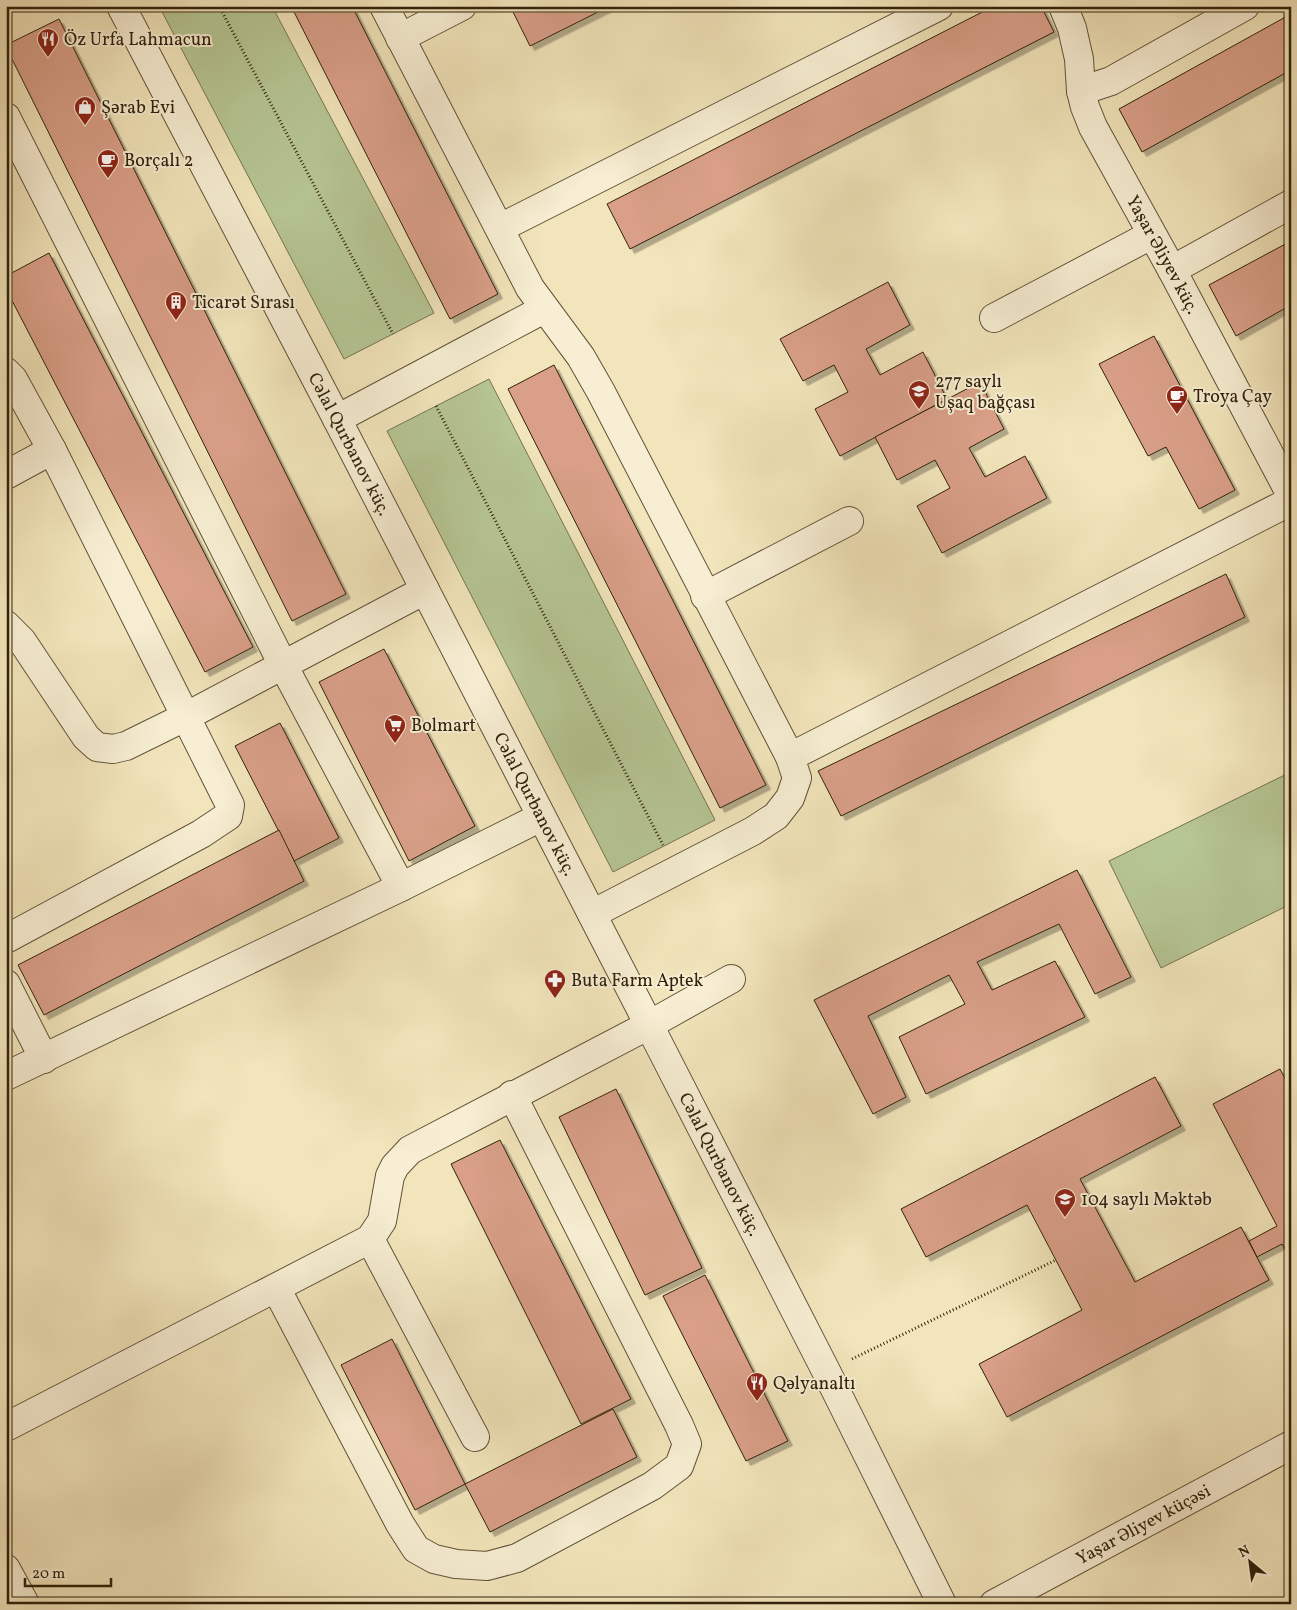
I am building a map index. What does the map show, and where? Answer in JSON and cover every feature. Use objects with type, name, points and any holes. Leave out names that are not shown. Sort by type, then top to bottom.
[{"type":"street","name":"Cəlal Qurbanov küç.","points":[[121,6],[337,419],[649,1024],[826,1371],[942,1604]]},
{"type":"street","points":[[384,6],[530,288],[581,357],[790,757],[797,778],[790,798],[776,816],[754,831],[592,914]]},
{"type":"street","points":[[400,38],[462,6]]},
{"type":"street","points":[[500,228],[940,6]]},
{"type":"street","name":"Yaşar Əliyev küç.","points":[[1063,6],[1072,28],[1078,51],[1081,91],[1093,127],[1152,235],[1284,466],[1291,495]]},
{"type":"street","points":[[1081,91],[1111,81],[1245,6]]},
{"type":"street","points":[[6,116],[283,665],[401,887]]},
{"type":"street","points":[[1172,270],[1291,204]]},
{"type":"street","points":[[994,318],[1152,235]]},
{"type":"street","points":[[337,419],[544,308]]},
{"type":"street","points":[[6,372],[12,379],[52,450],[230,805],[228,816],[201,834],[6,939]]},
{"type":"street","points":[[6,475],[52,450]]},
{"type":"street","points":[[790,757],[1291,501]]},
{"type":"street","points":[[705,596],[849,521]]},
{"type":"street","points":[[6,624],[22,641],[86,737],[97,747],[113,749],[126,746],[185,717],[425,590]]},
{"type":"street","points":[[6,1076],[401,887],[541,817]]},
{"type":"street","points":[[6,1427],[370,1239],[382,1221],[390,1176],[394,1166],[410,1150],[731,979]]},
{"type":"street","points":[[6,984],[44,1059]]},
{"type":"street","points":[[276,1288],[400,1524],[416,1550],[434,1559],[456,1564],[487,1566],[517,1558],[652,1486],[679,1466],[687,1444],[679,1425],[512,1095]]},
{"type":"street","points":[[370,1239],[475,1438]]},
{"type":"street","name":"Yaşar Əliyev küçəsi","points":[[994,1604],[1291,1445]]},
{"type":"street","points":[[6,1569],[25,1604]]},
{"type":"path","points":[[219,6],[393,334]]},
{"type":"path","points":[[436,406],[664,847]]},
{"type":"path","points":[[826,1371],[1056,1260]]},
{"type":"green space","points":[[159,6],[272,6],[434,313],[344,359]]},
{"type":"green space","points":[[489,379],[715,820],[613,872],[387,431]]},
{"type":"green space","points":[[1291,772],[1291,904],[1161,968],[1109,861]]},
{"type":"building","points":[[291,6],[352,6],[498,294],[450,319]]},
{"type":"building","points":[[510,6],[610,6],[530,46]]},
{"type":"building","points":[[994,6],[1041,6],[1054,32],[630,249],[607,204]]},
{"type":"building","points":[[1291,14],[1291,70],[1142,152],[1119,109]]},
{"type":"building","name":"Ticarət Sırası","points":[[59,19],[346,594],[292,621],[6,47],[6,45]]},
{"type":"building","points":[[1291,241],[1291,305],[1236,336],[1209,285]]},
{"type":"building","points":[[49,253],[253,647],[205,672],[6,289],[6,276]]},
{"type":"building","points":[[888,282],[910,325],[866,349],[880,375],[923,352],[947,399],[840,456],[815,409],[848,392],[834,365],[803,381],[780,339]]},
{"type":"building","points":[[1154,336],[1235,490],[1199,509],[1166,447],[1148,456],[1099,364]]},
{"type":"building","points":[[554,365],[766,785],[720,808],[508,389]]},
{"type":"building","points":[[980,382],[1004,429],[969,448],[985,477],[1025,456],[1047,498],[942,553],[917,506],[950,488],[935,460],[897,480],[875,437]]},
{"type":"building","points":[[1226,574],[1245,617],[841,816],[818,771]]},
{"type":"building","points":[[384,649],[475,826],[409,861],[319,682]]},
{"type":"building","points":[[280,723],[339,838],[294,861],[235,746]]},
{"type":"building","points":[[279,830],[304,881],[44,1015],[18,965]]},
{"type":"building","points":[[1077,870],[1131,977],[1095,994],[1059,924],[977,962],[992,990],[1055,961],[1085,1017],[926,1094],[899,1037],[965,1004],[949,975],[868,1016],[906,1097],[873,1114],[814,1000]]},
{"type":"building","points":[[1280,1069],[1291,1090],[1291,1260],[1282,1244],[1257,1257],[1249,1241],[1277,1226],[1213,1104]]},
{"type":"building","points":[[1155,1077],[1181,1126],[1080,1179],[1135,1282],[1241,1227],[1269,1280],[1007,1417],[979,1364],[1082,1310],[1027,1205],[926,1257],[901,1209]]},
{"type":"building","points":[[616,1089],[702,1268],[645,1295],[559,1117]]},
{"type":"building","points":[[500,1140],[631,1399],[581,1424],[451,1164]]},
{"type":"building","points":[[705,1275],[788,1441],[746,1461],[663,1296]]},
{"type":"building","points":[[392,1339],[465,1484],[415,1510],[341,1365]]},
{"type":"building","points":[[613,1409],[637,1457],[490,1532],[465,1484]]},
{"type":"place","name":"Öz Urfa Lahmacun","points":[[48,58]]},
{"type":"place","name":"Şərab Evi","points":[[85,126]]},
{"type":"place","name":"Borçalı 2","points":[[108,179]]},
{"type":"place","name":"Ticarət Sırası","points":[[176,321]]},
{"type":"place","name":"277 saylı Uşaq bağçası","points":[[919,410]]},
{"type":"place","name":"Troya Çay","points":[[1177,415]]},
{"type":"place","name":"Bolmart","points":[[395,744]]},
{"type":"place","name":"Buta Farm Aptek","points":[[555,999]]},
{"type":"place","name":"104 saylı Məktəb","points":[[1065,1218]]},
{"type":"place","name":"Qəlyanaltı","points":[[757,1402]]}]
